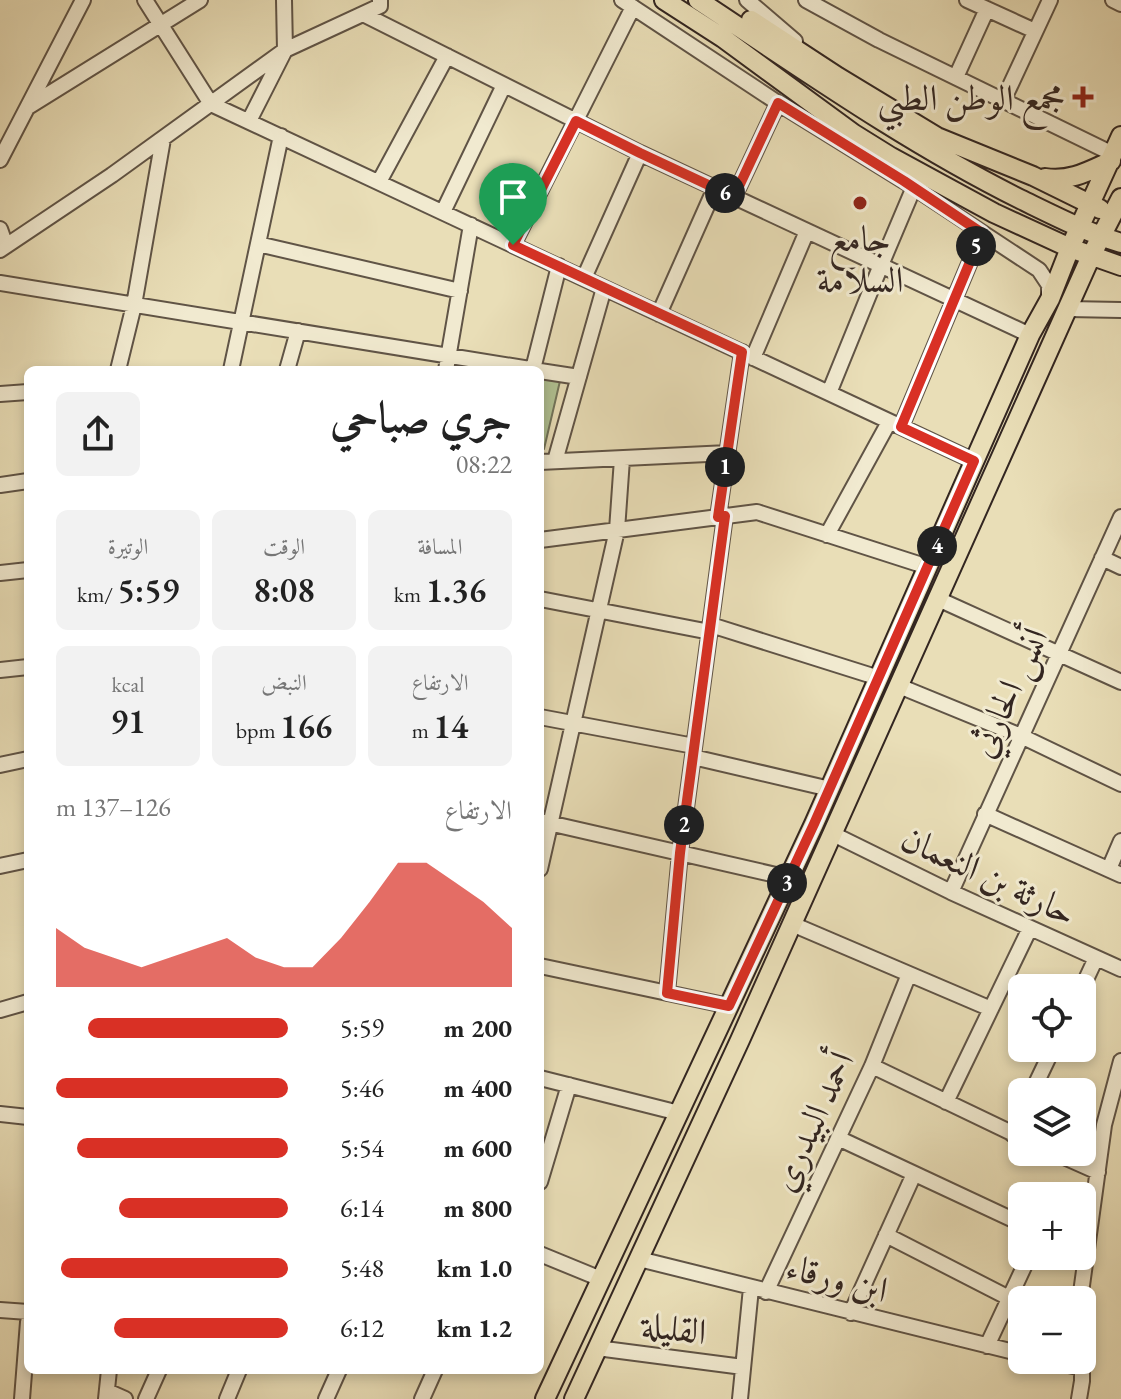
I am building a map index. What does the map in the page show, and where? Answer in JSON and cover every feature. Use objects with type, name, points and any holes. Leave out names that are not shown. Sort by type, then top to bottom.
[{"type":"main road","points":[[664,0],[892,158],[994,213],[1070,248],[1121,266]]},
{"type":"main road","points":[[698,0],[831,90],[983,181],[1101,237],[1121,243]]},
{"type":"main road","points":[[574,1399],[833,834],[1091,256],[1118,210],[1091,204],[1033,176],[937,137],[720,0]]},
{"type":"main road","points":[[545,1399],[830,789],[1121,136]]},
{"type":"main road","points":[[1033,176],[1071,179],[1112,158]]},
{"type":"street","points":[[0,160],[83,0]]},
{"type":"street","points":[[145,0],[211,104],[974,461]]},
{"type":"street","points":[[28,107],[200,0]]},
{"type":"street","points":[[249,121],[285,50],[284,0]]},
{"type":"street","points":[[0,229],[3,248],[112,175],[285,50],[380,6],[380,0]]},
{"type":"street","points":[[747,0],[838,77]]},
{"type":"street","points":[[806,0],[834,7],[879,40],[1112,158]]},
{"type":"street","points":[[967,0],[1035,31]]},
{"type":"street","points":[[1003,101],[1050,0]]},
{"type":"street","points":[[1113,0],[1121,4]]},
{"type":"street","points":[[513,245],[576,121],[627,4],[1039,270],[1049,285],[1050,299]]},
{"type":"street","points":[[956,77],[987,9]]},
{"type":"street","points":[[363,14],[640,153],[1030,335]]},
{"type":"street","points":[[379,182],[447,56]]},
{"type":"street","points":[[443,212],[504,85]]},
{"type":"street","points":[[734,197],[778,103]]},
{"type":"street","points":[[232,366],[281,136]]},
{"type":"street","points":[[119,366],[134,305],[163,139]]},
{"type":"street","points":[[584,278],[640,153]]},
{"type":"street","points":[[892,158],[909,184]]},
{"type":"street","points":[[909,184],[941,185]]},
{"type":"street","points":[[829,393],[881,265],[909,184]]},
{"type":"street","points":[[659,314],[715,188]]},
{"type":"street","points":[[447,363],[471,225]]},
{"type":"street","points":[[667,993],[680,853],[710,628],[728,453],[748,355],[807,231]]},
{"type":"street","points":[[827,535],[895,424],[982,233]]},
{"type":"street","points":[[258,244],[460,291]]},
{"type":"street","points":[[537,366],[559,266]]},
{"type":"street","points":[[0,283],[298,331],[447,363],[485,366]]},
{"type":"street","points":[[604,288],[579,377],[548,462],[728,453]]},
{"type":"street","points":[[1068,309],[1121,310]]},
{"type":"street","points":[[288,366],[298,331]]},
{"type":"street","points":[[544,371],[579,377]]},
{"type":"street","points":[[0,394],[24,392]]},
{"type":"street","points":[[622,459],[617,530],[573,724],[545,822],[789,878]]},
{"type":"street","points":[[0,485],[24,482]]},
{"type":"street","points":[[544,539],[757,512],[928,567]]},
{"type":"street","name":"أنس الحارثي","points":[[951,892],[1121,517]]},
{"type":"street","points":[[1102,558],[1121,567]]},
{"type":"street","points":[[0,573],[24,570]]},
{"type":"street","points":[[938,599],[1121,682]]},
{"type":"street","points":[[544,600],[710,628],[879,678]]},
{"type":"street","points":[[0,670],[24,667]]},
{"type":"street","points":[[899,686],[1021,736],[1121,784]]},
{"type":"street","points":[[544,718],[694,752],[830,789]]},
{"type":"street","points":[[0,765],[24,760]]},
{"type":"street","points":[[985,814],[1115,872],[1121,841]]},
{"type":"street","name":"حارثة بن النعمان","points":[[833,834],[951,892],[1121,969]]},
{"type":"street","points":[[0,866],[24,861]]},
{"type":"street","points":[[792,924],[991,1009]]},
{"type":"street","points":[[946,1102],[1030,928]]},
{"type":"street","points":[[1089,974],[1096,958]]},
{"type":"street","points":[[544,967],[729,1006]]},
{"type":"street","name":"أحمد البيدري","points":[[766,1292],[872,1066],[909,974]]},
{"type":"street","points":[[0,1010],[24,1003]]},
{"type":"street","points":[[1096,1183],[1104,1125],[1118,1086],[1121,1061]]},
{"type":"street","points":[[872,1066],[1008,1132]]},
{"type":"street","points":[[544,1079],[679,1113]]},
{"type":"street","points":[[544,1169],[569,1085]]},
{"type":"street","points":[[0,1114],[24,1117]]},
{"type":"street","points":[[838,1138],[1008,1218]]},
{"type":"street","points":[[1084,1166],[1098,1172]]},
{"type":"street","points":[[851,1313],[914,1174]]},
{"type":"street","points":[[886,1235],[1008,1297]]},
{"type":"street","points":[[544,1256],[601,1279]]},
{"type":"street","name":"ابن ورقاء","points":[[639,1259],[1008,1351]]},
{"type":"street","points":[[740,1399],[751,1288]]},
{"type":"street","points":[[987,1346],[1008,1300]]},
{"type":"street","points":[[0,1310],[24,1312]]},
{"type":"street","name":"القليلة","points":[[597,1348],[743,1367]]},
{"type":"street","points":[[22,1399],[24,1373]]},
{"type":"street","points":[[109,1374],[106,1395],[125,1399]]},
{"type":"street","points":[[146,1399],[157,1374]]},
{"type":"street","points":[[227,1399],[237,1374]]},
{"type":"street","points":[[326,1399],[337,1374]]},
{"type":"street","points":[[422,1399],[433,1374]]},
{"type":"street","points":[[1079,1399],[1082,1374]]},
{"type":"green space","points":[[544,379],[560,381],[544,449]]},
{"type":"place","name":"مجمع الوطن الطبي","points":[[1083,97]]},
{"type":"place","name":"جامع السلامة","points":[[860,203]]},
{"type":"route","points":[[778,103],[982,233],[901,427],[974,461],[814,824],[729,1006],[667,993],[680,853],[725,516],[718,517],[742,352],[513,245],[576,121],[734,197],[778,103]]}]
